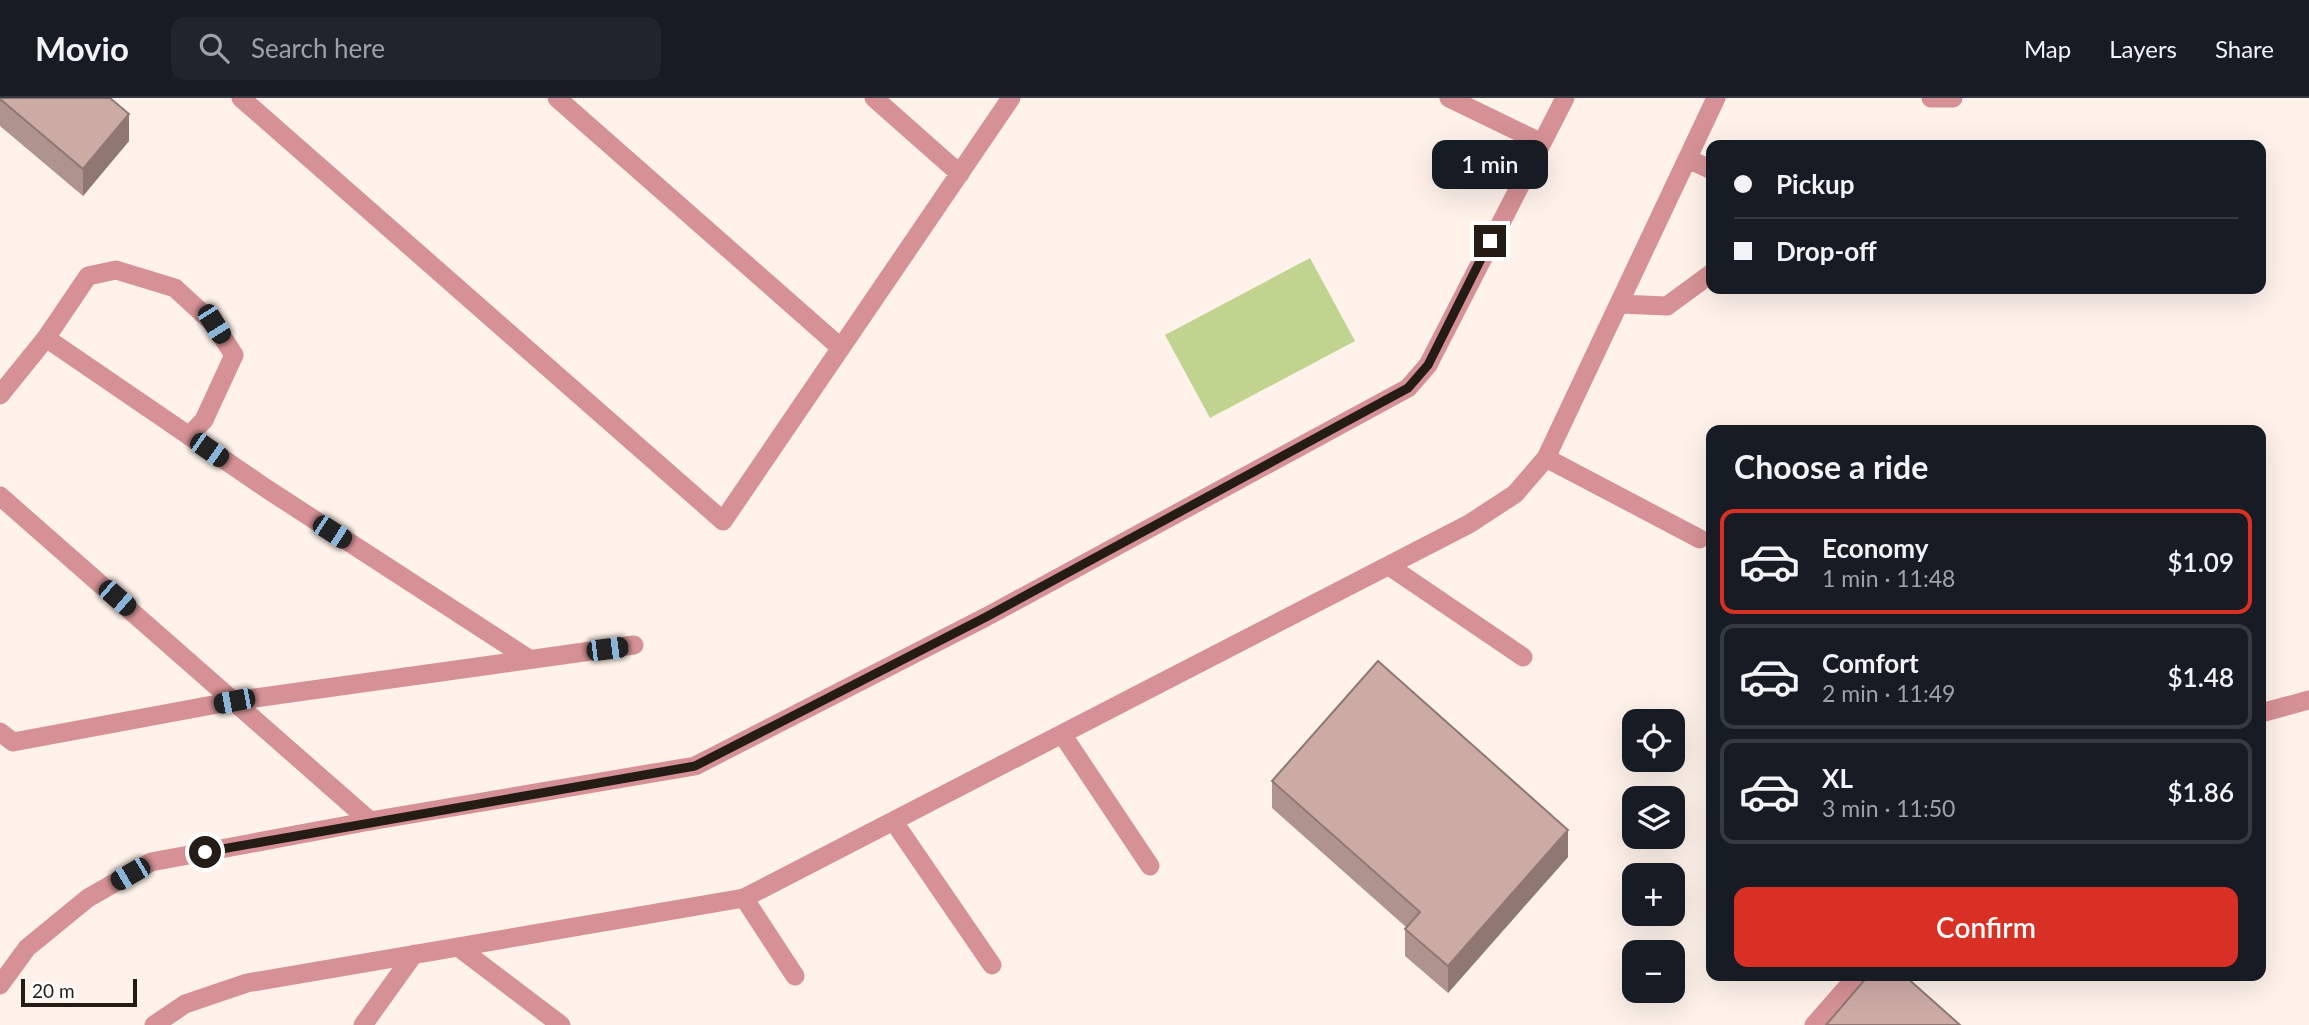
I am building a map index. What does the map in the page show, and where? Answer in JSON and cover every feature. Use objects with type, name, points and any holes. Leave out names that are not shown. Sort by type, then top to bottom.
[{"type":"street","points":[[241,98],[723,521],[1011,98]]},
{"type":"street","points":[[557,98],[841,348]]},
{"type":"street","points":[[874,98],[960,174]]},
{"type":"street","points":[[1449,98],[1540,142]]},
{"type":"street","points":[[0,985],[27,948],[78,906],[150,862],[370,821],[695,766],[986,617],[1408,388],[1428,365],[1540,142],[1565,98]]},
{"type":"street","points":[[154,1025],[185,1004],[247,983],[744,898],[1469,524],[1515,494],[1546,458],[1716,98]]},
{"type":"street","points":[[1931,98],[1953,98]]},
{"type":"street","points":[[1688,159],[1706,167]]},
{"type":"street","points":[[0,395],[46,338],[88,276],[116,270],[175,288],[214,324],[234,355],[204,420],[190,436]]},
{"type":"street","points":[[1620,304],[1667,306],[1706,277]]},
{"type":"street","points":[[46,338],[529,659]]},
{"type":"street","points":[[1546,458],[1700,539]]},
{"type":"street","points":[[0,496],[370,821]]},
{"type":"street","points":[[1389,566],[1523,657]]},
{"type":"street","points":[[0,732],[13,742],[234,701],[634,645]]},
{"type":"street","points":[[2266,712],[2309,701]]},
{"type":"street","points":[[1062,734],[1150,866]]},
{"type":"street","points":[[894,822],[992,965]]},
{"type":"street","points":[[744,898],[795,976]]},
{"type":"street","points":[[458,947],[561,1025]]},
{"type":"street","points":[[363,1025],[414,954]]},
{"type":"street","points":[[1814,1025],[1853,981]]},
{"type":"green space","points":[[1310,258],[1355,341],[1210,418],[1165,335]]},
{"type":"building","points":[[0,98],[110,98],[129,114],[83,169]]},
{"type":"building","points":[[1378,661],[1568,830],[1448,966],[1405,929],[1420,912],[1272,781]]},
{"type":"building","points":[[1864,981],[1911,981],[1960,1025],[1826,1025]]},
{"type":"route","points":[[205,852],[695,766],[986,617],[1408,388],[1428,365],[1490,241]]}]
